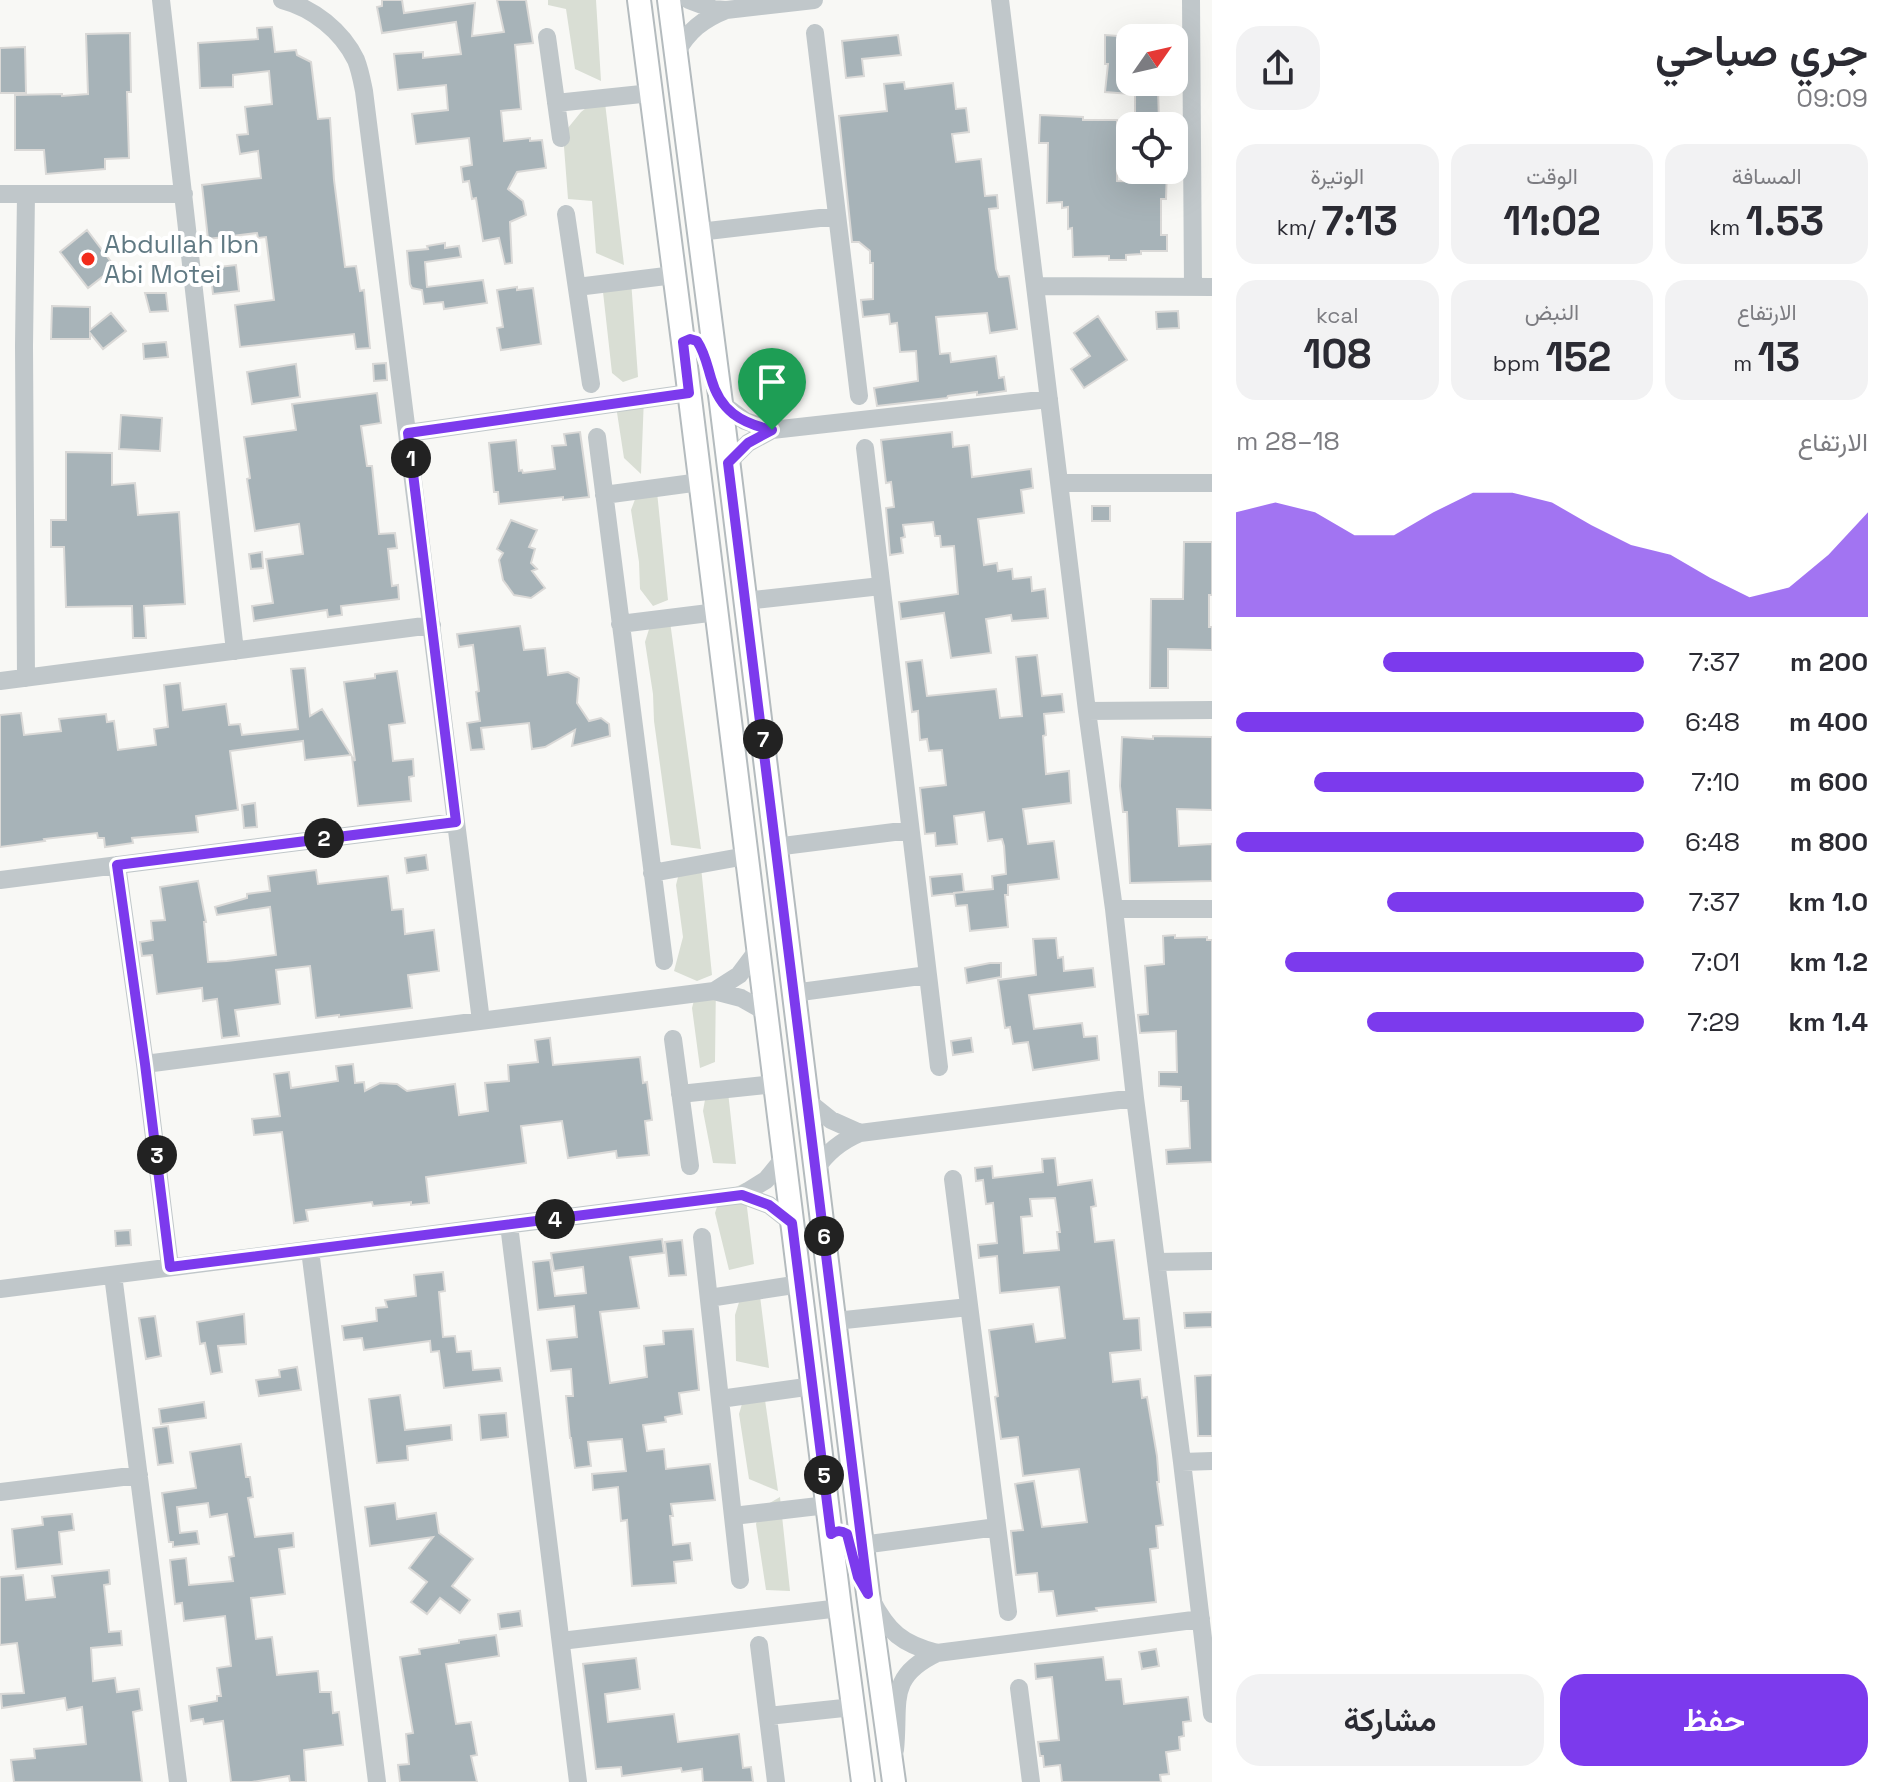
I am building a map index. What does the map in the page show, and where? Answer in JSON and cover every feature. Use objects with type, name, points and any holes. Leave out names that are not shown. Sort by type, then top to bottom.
[{"type":"main road","points":[[639,0],[863,1782]]},
{"type":"main road","points":[[669,0],[893,1779]]},
{"type":"main road","points":[[683,342],[690,339],[697,341],[721,403]]},
{"type":"main road","points":[[722,657],[735,687],[748,742],[758,745],[763,741]]},
{"type":"main road","points":[[831,1534],[842,1531],[847,1534],[858,1577],[868,1594]]},
{"type":"street","points":[[161,0],[235,651]]},
{"type":"street","points":[[282,0],[317,16],[340,36],[357,62],[364,91],[481,1021]]},
{"type":"street","points":[[311,0],[332,11],[355,37],[366,70],[364,91]]},
{"type":"street","points":[[689,0],[713,9],[726,10],[814,0]]},
{"type":"street","points":[[1000,0],[1212,1714]]},
{"type":"street","points":[[1037,286],[1202,287],[1191,0]]},
{"type":"street","points":[[676,53],[691,31],[726,10]]},
{"type":"street","points":[[815,33],[859,396]]},
{"type":"street","points":[[547,37],[561,138]]},
{"type":"street","points":[[556,103],[651,93]]},
{"type":"street","points":[[0,194],[184,194]]},
{"type":"street","points":[[26,194],[26,678]]},
{"type":"street","points":[[566,214],[591,384]]},
{"type":"street","points":[[699,232],[837,216]]},
{"type":"street","points":[[577,287],[674,275]]},
{"type":"street","points":[[408,433],[689,393]]},
{"type":"street","points":[[728,463],[748,443],[772,430],[1049,399]]},
{"type":"street","points":[[721,403],[745,421],[772,430]]},
{"type":"street","points":[[597,437],[664,961]]},
{"type":"street","points":[[865,448],[939,1067]]},
{"type":"street","points":[[604,495],[700,482]]},
{"type":"street","points":[[1059,483],[1212,483]]},
{"type":"street","points":[[745,601],[881,586]]},
{"type":"street","points":[[620,624],[717,612]]},
{"type":"street","points":[[0,681],[432,625]]},
{"type":"street","points":[[1087,711],[1212,710]]},
{"type":"street","points":[[0,880],[456,822]]},
{"type":"street","points":[[775,847],[910,830]]},
{"type":"street","points":[[652,873],[746,856]]},
{"type":"street","points":[[117,865],[170,1267]]},
{"type":"street","points":[[1114,909],[1212,909]]},
{"type":"street","points":[[714,991],[739,975],[757,951]]},
{"type":"street","points":[[793,993],[928,975]]},
{"type":"street","points":[[145,1064],[714,991],[741,998],[766,1012]]},
{"type":"street","points":[[673,1039],[690,1166]]},
{"type":"street","points":[[680,1094],[775,1084]]},
{"type":"street","points":[[816,1169],[830,1151],[860,1133],[1135,1098]]},
{"type":"street","points":[[806,1100],[831,1120],[860,1133]]},
{"type":"street","points":[[0,1289],[742,1195],[766,1180],[784,1158]]},
{"type":"street","points":[[953,1179],[1008,1612]]},
{"type":"street","points":[[742,1195],[769,1205],[792,1223]]},
{"type":"street","points":[[509,1225],[578,1782]]},
{"type":"street","points":[[702,1237],[740,1580]]},
{"type":"street","points":[[310,1250],[377,1782]]},
{"type":"street","points":[[1157,1262],[1212,1261]]},
{"type":"street","points":[[113,1275],[178,1782]]},
{"type":"street","points":[[709,1298],[800,1284]]},
{"type":"street","points":[[835,1321],[969,1307]]},
{"type":"street","points":[[720,1399],[813,1386]]},
{"type":"street","points":[[1182,1462],[1212,1461]]},
{"type":"street","points":[[0,1492],[139,1475]]},
{"type":"street","points":[[733,1516],[827,1505]]},
{"type":"street","points":[[862,1545],[997,1527]]},
{"type":"street","points":[[868,1594],[894,1634],[906,1643],[937,1653]]},
{"type":"street","points":[[561,1641],[840,1608]]},
{"type":"street","points":[[893,1779],[897,1702],[902,1682],[907,1672],[937,1653],[1201,1619]]},
{"type":"street","points":[[759,1645],[776,1782]]},
{"type":"street","points":[[1019,1688],[1031,1782]]},
{"type":"street","points":[[768,1716],[853,1707]]},
{"type":"shaded area","points":[[548,0],[596,0],[601,81],[575,69],[566,9],[548,5]]},
{"type":"shaded area","points":[[604,94],[624,265],[596,253],[592,201],[568,199],[563,134],[581,112]]},
{"type":"shaded area","points":[[631,280],[638,377],[623,382],[612,373],[603,292]]},
{"type":"shaded area","points":[[644,397],[641,474],[624,458],[616,406]]},
{"type":"shaded area","points":[[656,482],[668,600],[653,606],[640,589],[631,510],[637,494]]},
{"type":"shaded area","points":[[669,614],[701,849],[671,845],[654,721],[645,642],[650,626]]},
{"type":"shaded area","points":[[700,857],[712,975],[697,981],[674,971],[683,937],[676,885],[680,869]]},
{"type":"shaded area","points":[[716,981],[715,1062],[700,1068],[692,1008],[696,992]]},
{"type":"shaded area","points":[[727,1083],[736,1164],[713,1163],[703,1111],[706,1094]]},
{"type":"shaded area","points":[[744,1183],[754,1264],[729,1270],[715,1213],[721,1194]]},
{"type":"shaded area","points":[[759,1288],[769,1368],[736,1361],[735,1315],[740,1299]]},
{"type":"shaded area","points":[[763,1386],[778,1491],[749,1479],[739,1414],[744,1397]]},
{"type":"shaded area","points":[[780,1497],[790,1591],[766,1590],[756,1524],[761,1508]]},
{"type":"building","points":[[382,0],[402,0],[404,13],[475,3],[472,36],[504,32],[497,0],[526,0],[533,43],[515,45],[521,109],[501,111],[504,141],[542,140],[546,168],[517,172],[508,189],[523,201],[526,215],[510,222],[512,263],[505,264],[499,238],[483,241],[476,198],[472,199],[469,181],[463,182],[461,167],[472,165],[469,138],[416,144],[412,114],[448,110],[446,85],[398,90],[394,54],[423,52],[423,58],[461,54],[456,22],[382,33],[377,7],[382,6]]},
{"type":"building","points":[[272,27],[275,52],[296,50],[297,55],[311,62],[318,119],[330,118],[345,267],[356,266],[360,291],[364,290],[370,348],[356,349],[354,334],[240,347],[235,305],[274,300],[266,237],[258,238],[257,233],[208,239],[202,185],[261,178],[258,151],[240,154],[237,135],[248,134],[245,107],[272,104],[269,71],[233,75],[233,87],[200,88],[198,43],[258,39],[257,28]]},
{"type":"building","points":[[130,33],[131,92],[127,92],[129,158],[105,159],[105,169],[46,174],[44,150],[15,150],[15,95],[88,94],[86,34]]},
{"type":"building","points":[[898,35],[901,55],[862,59],[864,76],[846,78],[842,41]]},
{"type":"building","points":[[1105,35],[1116,36],[1116,93],[1105,92],[1108,64],[1105,64]]},
{"type":"building","points":[[25,47],[26,93],[0,93],[0,48]]},
{"type":"building","points":[[904,82],[905,89],[953,83],[956,109],[966,108],[969,132],[952,134],[956,162],[981,159],[985,196],[997,195],[998,208],[989,209],[996,269],[999,277],[1009,276],[1017,329],[990,333],[987,313],[936,317],[940,354],[950,353],[951,362],[996,356],[999,378],[1004,377],[1006,391],[877,406],[874,388],[918,381],[916,351],[900,352],[897,323],[890,324],[889,314],[863,317],[861,300],[873,299],[873,263],[870,263],[870,251],[859,242],[852,242],[839,116],[887,111],[884,84]]},
{"type":"building","points":[[1135,96],[1158,96],[1159,112],[1135,112]]},
{"type":"building","points":[[1040,115],[1116,120],[1116,184],[1167,184],[1166,199],[1161,199],[1161,235],[1167,235],[1167,251],[1141,251],[1141,254],[1126,255],[1126,260],[1109,260],[1109,256],[1073,257],[1068,207],[1062,208],[1062,202],[1047,203],[1048,143],[1039,143]]},
{"type":"building","name":"Abdullah Ibn Abi Motei","points":[[87,230],[115,267],[88,288],[60,252]]},
{"type":"building","points":[[445,243],[445,248],[459,246],[461,257],[425,262],[427,287],[483,280],[487,303],[444,309],[443,302],[424,304],[422,290],[412,288],[407,251]]},
{"type":"building","points":[[236,265],[239,291],[213,294],[210,268]]},
{"type":"building","points":[[517,287],[517,290],[533,288],[541,344],[501,350],[497,328],[503,327],[497,290]]},
{"type":"building","points":[[145,293],[166,293],[168,311],[150,312]]},
{"type":"building","points":[[52,306],[90,307],[90,330],[111,313],[126,331],[103,349],[90,333],[90,339],[51,339]]},
{"type":"building","points":[[1178,311],[1179,328],[1157,329],[1156,312]]},
{"type":"building","points":[[1098,316],[1127,360],[1084,388],[1071,369],[1090,356],[1074,333]]},
{"type":"building","points":[[166,342],[168,357],[144,359],[143,344]]},
{"type":"building","points":[[386,363],[387,380],[374,381],[373,364]]},
{"type":"building","points":[[296,364],[300,397],[252,404],[247,372]]},
{"type":"building","points":[[377,393],[381,423],[361,426],[367,466],[372,466],[379,534],[395,533],[397,548],[388,549],[392,586],[398,585],[399,599],[341,606],[342,615],[328,617],[327,610],[254,621],[252,606],[273,603],[266,559],[303,554],[299,524],[255,531],[244,437],[296,430],[292,404]]},
{"type":"building","points":[[121,415],[162,418],[160,451],[119,449]]},
{"type":"building","points":[[580,432],[589,497],[499,504],[498,492],[494,492],[489,443],[516,440],[519,471],[523,473],[555,469],[552,446],[566,445],[564,434]]},
{"type":"building","points":[[952,432],[953,447],[969,445],[972,477],[1031,469],[1033,488],[1021,490],[1024,513],[978,519],[984,565],[997,563],[998,571],[1012,569],[1013,579],[1031,577],[1032,591],[1045,589],[1048,618],[1012,621],[1011,615],[986,619],[991,653],[951,658],[944,613],[901,619],[899,602],[958,594],[954,546],[941,547],[940,536],[935,536],[933,522],[903,525],[903,553],[890,555],[886,508],[894,507],[891,482],[886,483],[881,440]]},
{"type":"building","points":[[66,452],[112,453],[112,485],[135,483],[138,515],[179,512],[185,604],[144,606],[146,638],[133,638],[132,606],[66,607],[64,547],[51,547],[51,520],[66,520]]},
{"type":"building","points":[[1092,506],[1110,506],[1110,521],[1092,521]]},
{"type":"building","points":[[511,520],[537,530],[529,547],[535,549],[531,563],[537,569],[532,571],[545,588],[531,598],[514,595],[503,580],[499,560],[503,553],[497,549]]},
{"type":"building","points":[[1184,542],[1212,542],[1209,627],[1212,627],[1212,650],[1168,649],[1168,688],[1150,688],[1151,599],[1183,599]]},
{"type":"building","points":[[262,552],[263,568],[251,569],[249,554]]},
{"type":"building","points":[[520,626],[524,650],[545,648],[548,675],[568,672],[579,678],[577,703],[589,721],[601,718],[609,724],[610,736],[572,746],[575,730],[545,747],[532,749],[529,723],[481,728],[484,749],[471,750],[467,723],[480,721],[476,692],[479,691],[473,645],[459,647],[457,634]]},
{"type":"building","points":[[1037,655],[1042,696],[1062,694],[1064,712],[1044,714],[1046,774],[1069,771],[1071,803],[1023,809],[1028,844],[1054,841],[1059,879],[1008,885],[1008,895],[1005,895],[1008,927],[970,931],[967,905],[956,906],[954,893],[993,889],[992,876],[1006,874],[1004,846],[1002,839],[988,841],[984,812],[954,816],[957,844],[936,846],[935,833],[925,834],[920,788],[946,785],[942,750],[929,751],[927,739],[920,740],[918,711],[912,712],[906,662],[922,660],[927,696],[996,689],[1000,718],[1022,716],[1016,657]]},
{"type":"building","points":[[305,668],[310,716],[322,709],[351,755],[305,760],[303,741],[230,751],[238,810],[196,816],[198,832],[132,838],[133,843],[105,847],[104,838],[98,838],[97,833],[0,847],[0,715],[21,713],[24,735],[61,731],[59,719],[106,714],[107,722],[114,721],[118,750],[156,745],[154,729],[168,727],[164,685],[180,683],[183,710],[226,704],[229,725],[240,724],[242,735],[298,729],[291,669]]},
{"type":"building","points":[[397,671],[405,723],[389,725],[393,761],[413,759],[414,776],[409,777],[411,801],[358,806],[344,682]]},
{"type":"building","points":[[1153,736],[1212,737],[1212,810],[1177,809],[1179,846],[1212,844],[1212,881],[1130,883],[1127,812],[1123,812],[1120,786],[1122,737],[1153,739]]},
{"type":"building","points":[[255,803],[257,827],[244,828],[242,805]]},
{"type":"building","points":[[426,855],[428,870],[407,873],[405,858]]},
{"type":"building","points":[[316,870],[318,884],[388,876],[392,910],[403,909],[405,934],[434,930],[439,971],[408,975],[412,1008],[316,1018],[310,966],[276,970],[280,1004],[235,1010],[239,1036],[222,1038],[217,999],[203,1001],[202,988],[157,994],[152,955],[142,956],[140,942],[153,940],[151,921],[165,920],[160,887],[198,881],[206,922],[208,962],[227,961],[276,955],[270,907],[217,915],[215,907],[247,898],[247,894],[270,891],[268,876]]},
{"type":"building","points":[[962,874],[964,892],[932,896],[930,877]]},
{"type":"building","points":[[1175,935],[1175,938],[1207,937],[1207,940],[1212,940],[1212,1162],[1167,1164],[1166,1150],[1190,1148],[1188,1101],[1181,1101],[1181,1087],[1159,1086],[1159,1072],[1177,1072],[1176,1031],[1140,1033],[1138,1015],[1148,1014],[1145,966],[1164,964],[1163,936]]},
{"type":"building","points":[[1056,938],[1058,958],[1063,957],[1064,971],[1093,968],[1095,987],[1029,995],[1034,1029],[1082,1023],[1084,1037],[1097,1036],[1099,1060],[1033,1070],[1028,1042],[1013,1044],[1010,1027],[1005,1028],[998,980],[1036,975],[1033,939]]},
{"type":"building","points":[[1001,963],[1001,977],[967,983],[965,968]]},
{"type":"building","points":[[550,1038],[553,1065],[640,1057],[652,1120],[645,1121],[649,1155],[617,1158],[616,1151],[568,1158],[562,1121],[521,1126],[526,1163],[426,1177],[429,1203],[373,1206],[372,1202],[306,1210],[308,1221],[294,1223],[282,1132],[254,1135],[252,1119],[280,1116],[274,1074],[289,1072],[291,1088],[338,1081],[336,1066],[353,1064],[355,1083],[364,1082],[365,1091],[380,1083],[397,1084],[407,1091],[455,1084],[459,1115],[488,1111],[485,1083],[509,1081],[508,1065],[538,1062],[535,1040]]},
{"type":"building","points":[[971,1038],[973,1052],[953,1055],[951,1041]]},
{"type":"building","points":[[1055,1158],[1058,1185],[1092,1180],[1096,1206],[1091,1207],[1095,1242],[1114,1240],[1124,1319],[1139,1318],[1141,1350],[1110,1353],[1113,1382],[1140,1379],[1142,1398],[1147,1397],[1157,1456],[1163,1525],[1156,1526],[1158,1548],[1150,1549],[1156,1602],[1096,1608],[1097,1611],[1057,1616],[1053,1591],[1039,1592],[1037,1573],[1016,1575],[1011,1531],[1023,1530],[1015,1484],[1034,1481],[1042,1527],[1087,1522],[1079,1469],[1023,1476],[1018,1437],[1001,1439],[995,1397],[998,1396],[989,1330],[1033,1324],[1036,1342],[1065,1338],[1059,1287],[1000,1293],[997,1256],[979,1258],[978,1245],[997,1243],[993,1203],[986,1204],[983,1180],[976,1181],[975,1168],[992,1166],[993,1178],[1043,1172],[1042,1159]],"holes":[[[1055,1198],[1060,1232],[1057,1232],[1059,1250],[1024,1253],[1021,1217],[1032,1216],[1030,1199]]]},
{"type":"building","points":[[130,1230],[131,1245],[116,1246],[115,1231]]},
{"type":"building","points":[[662,1239],[664,1253],[630,1257],[639,1308],[600,1312],[610,1383],[647,1377],[644,1346],[664,1344],[663,1331],[693,1329],[699,1390],[679,1393],[682,1414],[665,1417],[666,1422],[643,1425],[647,1451],[664,1449],[666,1469],[710,1464],[715,1500],[671,1504],[673,1545],[690,1543],[692,1560],[674,1562],[676,1583],[632,1586],[627,1520],[621,1521],[618,1487],[593,1490],[592,1474],[626,1471],[622,1439],[588,1442],[591,1466],[575,1468],[566,1396],[573,1396],[571,1369],[551,1371],[547,1340],[577,1337],[574,1306],[538,1310],[533,1262],[550,1260],[555,1296],[586,1293],[583,1267],[554,1271],[551,1253]]},
{"type":"building","points":[[682,1240],[686,1275],[669,1276],[665,1242]]},
{"type":"building","points":[[443,1272],[445,1291],[439,1292],[443,1337],[455,1336],[457,1352],[471,1351],[473,1370],[500,1368],[502,1381],[444,1388],[439,1351],[431,1352],[430,1341],[364,1350],[362,1338],[344,1340],[342,1326],[377,1321],[376,1308],[387,1307],[385,1300],[416,1296],[414,1275]]},
{"type":"building","points":[[1212,1312],[1212,1327],[1185,1328],[1184,1313]]},
{"type":"building","points":[[244,1314],[246,1344],[218,1346],[222,1372],[211,1374],[205,1343],[200,1344],[197,1322]]},
{"type":"building","points":[[155,1316],[161,1356],[146,1359],[139,1318]]},
{"type":"building","points":[[297,1367],[301,1390],[259,1396],[256,1380],[280,1377],[279,1370]]},
{"type":"building","points":[[1212,1375],[1212,1436],[1198,1436],[1195,1376]]},
{"type":"building","points":[[400,1395],[405,1430],[451,1425],[452,1440],[407,1446],[408,1460],[377,1463],[369,1399]]},
{"type":"building","points":[[204,1402],[206,1418],[161,1424],[159,1409]]},
{"type":"building","points":[[506,1413],[508,1437],[481,1440],[479,1415]]},
{"type":"building","points":[[168,1426],[173,1463],[158,1465],[153,1428]]},
{"type":"building","points":[[241,1444],[246,1477],[250,1477],[253,1497],[248,1498],[255,1537],[293,1533],[294,1547],[279,1549],[285,1594],[251,1598],[256,1639],[272,1637],[277,1675],[318,1671],[320,1692],[331,1692],[333,1713],[339,1712],[343,1745],[304,1750],[306,1782],[290,1782],[289,1776],[231,1782],[223,1721],[204,1724],[203,1719],[191,1721],[189,1706],[217,1701],[217,1696],[221,1696],[217,1668],[231,1666],[225,1616],[184,1621],[182,1603],[175,1604],[170,1560],[186,1558],[189,1585],[233,1581],[229,1557],[234,1556],[227,1514],[210,1517],[208,1503],[177,1507],[180,1533],[197,1531],[199,1544],[173,1547],[173,1542],[169,1542],[162,1493],[196,1488],[190,1452]]},
{"type":"building","points":[[395,1503],[397,1519],[436,1513],[439,1533],[473,1559],[452,1586],[470,1600],[460,1613],[440,1598],[427,1614],[411,1602],[427,1582],[409,1568],[433,1537],[370,1546],[365,1507]]},
{"type":"building","points":[[72,1514],[74,1530],[59,1532],[62,1564],[16,1569],[12,1529],[43,1525],[42,1517]]},
{"type":"building","points":[[109,1570],[110,1584],[104,1585],[109,1632],[121,1631],[122,1645],[91,1648],[93,1681],[115,1678],[117,1692],[139,1689],[142,1710],[133,1712],[142,1782],[14,1782],[11,1760],[35,1758],[34,1749],[86,1744],[82,1707],[67,1710],[65,1698],[2,1708],[1,1694],[24,1693],[17,1643],[0,1645],[0,1577],[23,1575],[26,1600],[55,1597],[52,1576]]},
{"type":"building","points":[[520,1611],[522,1626],[500,1629],[498,1614]]},
{"type":"building","points":[[496,1635],[499,1656],[446,1664],[456,1724],[471,1722],[477,1755],[471,1756],[477,1782],[400,1782],[398,1765],[409,1764],[406,1734],[413,1733],[400,1657],[420,1654],[419,1649]]},
{"type":"building","points":[[1156,1649],[1159,1666],[1142,1669],[1139,1652]]},
{"type":"building","points":[[1103,1657],[1106,1680],[1121,1679],[1124,1704],[1188,1697],[1191,1721],[1183,1722],[1184,1736],[1179,1737],[1180,1750],[1166,1752],[1169,1774],[1160,1775],[1161,1782],[1062,1782],[1060,1765],[1044,1767],[1038,1742],[1059,1740],[1052,1677],[1036,1679],[1035,1664]]},
{"type":"building","points":[[636,1658],[640,1689],[605,1694],[608,1722],[674,1714],[678,1742],[739,1734],[743,1768],[751,1767],[753,1782],[703,1782],[702,1769],[682,1772],[681,1768],[622,1776],[621,1767],[596,1769],[583,1664]]},
{"type":"place","name":"Abdullah Ibn Abi Motei","points":[[88,259]]},
{"type":"route","points":[[690,339],[697,341],[701,348],[721,403],[745,421],[772,430],[748,443],[728,463],[868,1594],[858,1577],[847,1534],[836,1531],[831,1534],[792,1223],[769,1205],[742,1195],[170,1267],[117,865],[456,822],[408,433],[689,393],[683,342],[690,339]]}]
